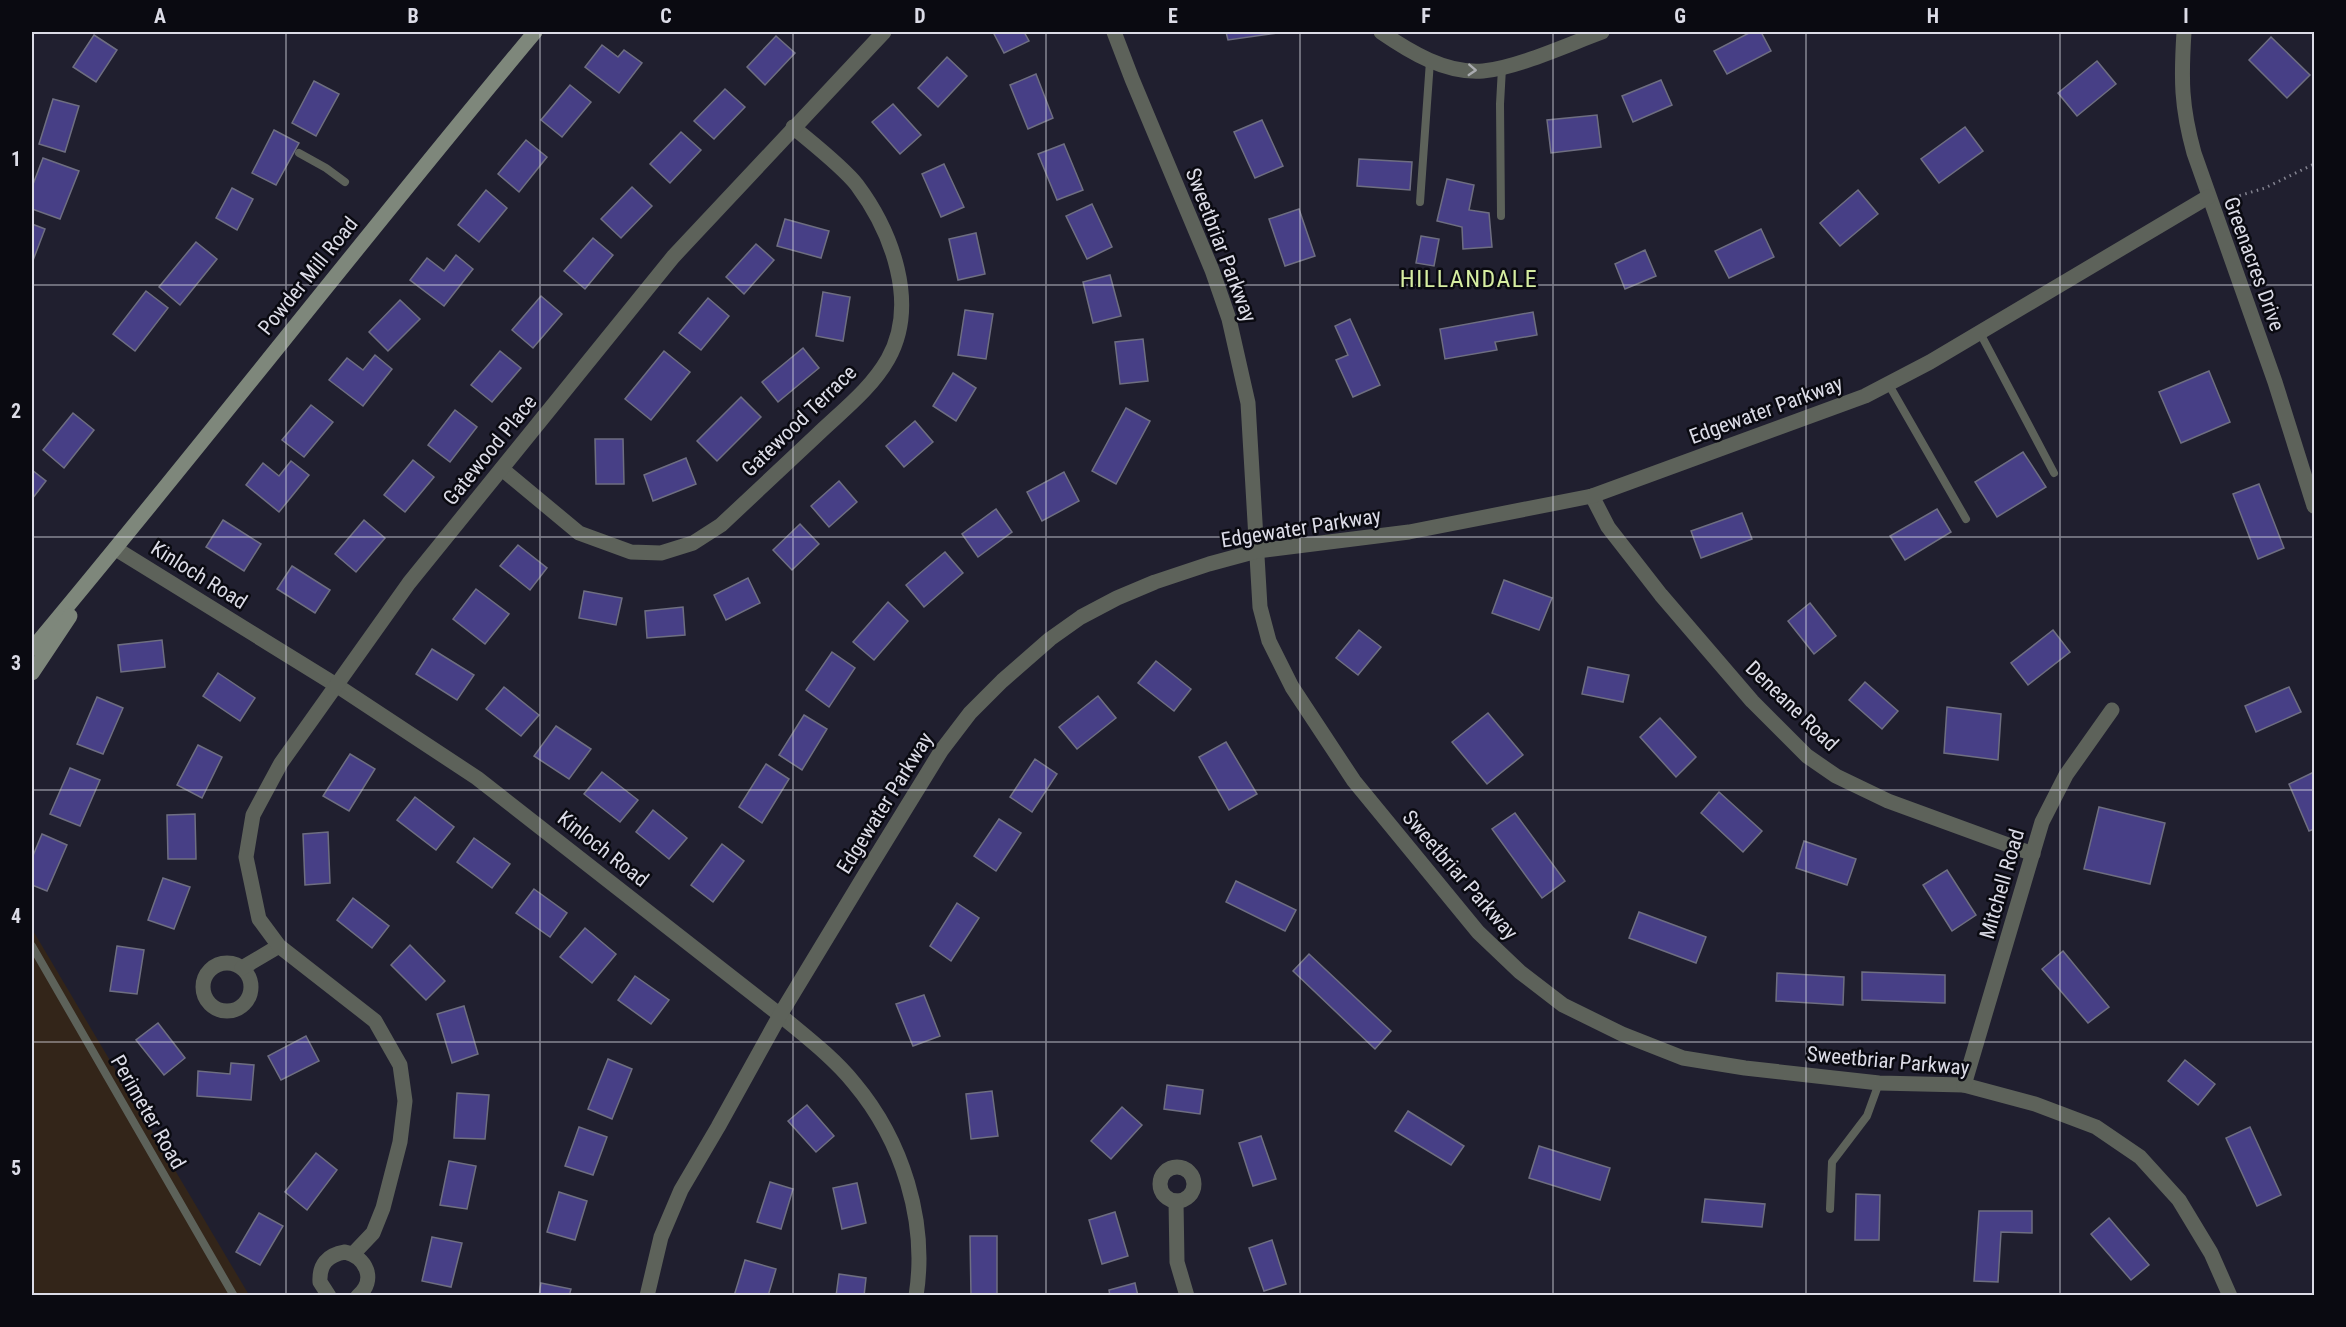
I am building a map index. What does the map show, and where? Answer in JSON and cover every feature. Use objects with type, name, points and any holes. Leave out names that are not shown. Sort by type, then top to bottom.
[{"type":"main road","name":"Powder Mill Road","points":[[32,649],[116,549],[450,133],[535,32]]},
{"type":"main road","name":"Powder Mill Road","points":[[32,673],[116,549]]},
{"type":"street","name":"Gatewood Place","points":[[353,1254],[373,1233],[383,1208],[394,1164],[405,1101],[400,1065],[375,1021],[279,946],[259,919],[246,857],[254,814],[281,763],[409,583],[673,257],[884,32]]},
{"type":"street","name":"Sweetbriar Parkway","points":[[1114,32],[1131,79],[1212,270],[1229,319],[1248,403],[1260,607],[1269,641],[1283,673],[1335,754],[1381,816],[1478,932],[1520,972],[1577,1014],[1683,1058],[1725,1066],[1879,1083],[1964,1085],[2067,1115],[2096,1127],[2140,1157],[2161,1178],[2189,1215],[2211,1253],[2229,1296]]},
{"type":"street","points":[[1381,32],[1430,61],[1458,70],[1482,71],[1502,67],[1602,32]]},
{"type":"street","name":"Greenacres Drive","points":[[2184,32],[2181,83],[2184,119],[2209,202],[2275,382],[2314,506]]},
{"type":"street","name":"Gatewood Terrace","points":[[502,469],[579,533],[631,552],[661,553],[693,543],[721,525],[868,387],[889,358],[898,333],[902,304],[896,259],[874,213],[856,184],[793,127]]},
{"type":"street","name":"Edgewater Parkway","points":[[647,1296],[661,1237],[681,1190],[780,1015],[941,751],[970,713],[1050,639],[1081,618],[1155,582],[1257,551],[1409,532],[1592,496],[1843,404],[1889,385],[1979,331],[2209,202]]},
{"type":"street","name":"Deneane Road","points":[[1592,496],[1608,527],[1661,595],[1752,701],[1807,756],[1836,776],[1888,801],[2033,854]]},
{"type":"street","name":"Kinloch Road","points":[[116,549],[336,685],[477,778],[780,1015],[854,1082],[874,1110],[891,1140],[914,1205],[919,1278],[916,1296]]},
{"type":"street","name":"Mitchell Road","points":[[1964,1085],[2042,822],[2066,775],[2112,710]]},
{"type":"street","points":[[242,968],[279,946]]},
{"type":"street","points":[[1176,1201],[1177,1262],[1187,1296]]},
{"type":"street","points":[[329,1296],[320,1282],[322,1265],[328,1258],[345,1252],[353,1254],[364,1264],[367,1271],[366,1285],[358,1296]]},
{"type":"lane","points":[[1420,202],[1430,61]]},
{"type":"lane","points":[[1501,216],[1502,67]]},
{"type":"lane","points":[[299,153],[345,182]]},
{"type":"lane","points":[[1979,331],[2054,473]]},
{"type":"lane","points":[[1889,385],[1966,519]]},
{"type":"lane","name":"Perimeter Road","points":[[32,946],[234,1296]]},
{"type":"lane","points":[[1830,1209],[1832,1162],[1867,1116],[1879,1083]]},
{"type":"path","points":[[2209,202],[2265,188],[2314,164]]},
{"type":"shaded area","points":[[32,929],[249,1295],[32,1295]]},
{"type":"building","points":[[993,32],[1024,32],[1029,41],[1004,53]]},
{"type":"building","points":[[1226,32],[1277,32],[1277,33],[1228,40]]},
{"type":"building","points":[[1751,32],[1761,32],[1771,51],[1727,74],[1714,51]]},
{"type":"building","points":[[94,35],[117,50],[96,82],[73,67]]},
{"type":"building","points":[[776,36],[795,53],[765,85],[747,67]]},
{"type":"building","points":[[2271,37],[2310,75],[2287,98],[2249,60]]},
{"type":"building","points":[[602,45],[618,57],[624,50],[642,63],[619,93],[585,67]]},
{"type":"building","points":[[947,57],[967,76],[938,107],[918,88]]},
{"type":"building","points":[[2097,61],[2116,84],[2077,116],[2058,93]]},
{"type":"building","points":[[1036,74],[1053,118],[1028,129],[1010,85]]},
{"type":"building","points":[[1661,80],[1672,105],[1633,122],[1622,96]]},
{"type":"building","points":[[314,81],[339,94],[316,136],[292,123]]},
{"type":"building","points":[[570,85],[591,102],[562,137],[541,120]]},
{"type":"building","points":[[725,89],[745,107],[714,139],[694,121]]},
{"type":"building","points":[[53,99],[79,106],[65,152],[39,144]]},
{"type":"building","points":[[893,104],[921,135],[900,154],[872,122]]},
{"type":"building","points":[[1597,115],[1601,147],[1551,153],[1547,120]]},
{"type":"building","points":[[1262,120],[1283,166],[1255,178],[1234,132]]},
{"type":"building","points":[[1965,127],[1983,151],[1939,183],[1921,159]]},
{"type":"building","points":[[274,130],[299,143],[276,185],[252,173]]},
{"type":"building","points":[[681,132],[701,150],[670,183],[650,164]]},
{"type":"building","points":[[526,140],[547,157],[519,192],[498,174]]},
{"type":"building","points":[[1064,144],[1083,190],[1057,200],[1038,154]]},
{"type":"building","points":[[43,158],[79,171],[60,219],[32,209],[32,187]]},
{"type":"building","points":[[1359,159],[1412,162],[1410,190],[1357,186]]},
{"type":"building","points":[[944,164],[964,207],[941,217],[922,174]]},
{"type":"building","points":[[1447,179],[1474,185],[1469,210],[1489,213],[1492,247],[1463,249],[1462,227],[1437,221]]},
{"type":"building","points":[[632,187],[652,206],[621,238],[601,219]]},
{"type":"building","points":[[232,188],[253,199],[237,230],[216,218]]},
{"type":"building","points":[[486,190],[507,208],[479,242],[458,225]]},
{"type":"building","points":[[1858,190],[1878,214],[1840,246],[1820,223]]},
{"type":"building","points":[[1092,204],[1112,247],[1087,259],[1066,216]]},
{"type":"building","points":[[1299,209],[1315,256],[1285,266],[1269,219]]},
{"type":"building","points":[[785,219],[829,231],[821,258],[777,246]]},
{"type":"building","points":[[32,224],[45,229],[32,263]]},
{"type":"building","points":[[1761,229],[1774,257],[1729,278],[1715,251]]},
{"type":"building","points":[[976,233],[985,274],[958,280],[949,239]]},
{"type":"building","points":[[1421,236],[1439,239],[1434,266],[1416,263]]},
{"type":"building","points":[[593,238],[613,255],[585,289],[564,271]]},
{"type":"building","points":[[196,242],[217,259],[180,305],[159,287]]},
{"type":"building","points":[[756,244],[774,260],[744,294],[726,277]]},
{"type":"building","points":[[1645,250],[1656,276],[1625,289],[1615,264]]},
{"type":"building","points":[[456,255],[473,269],[444,306],[410,280],[427,258],[444,271]]},
{"type":"building","points":[[1110,275],[1121,316],[1093,323],[1083,282]]},
{"type":"building","points":[[146,291],[168,308],[135,351],[113,334]]},
{"type":"building","points":[[823,292],[850,297],[843,341],[816,336]]},
{"type":"building","points":[[541,296],[562,314],[533,348],[512,330]]},
{"type":"building","points":[[708,298],[729,316],[701,350],[679,333]]},
{"type":"building","points":[[400,300],[420,319],[388,351],[369,332]]},
{"type":"building","points":[[965,310],[993,314],[986,359],[958,355]]},
{"type":"building","points":[[1533,312],[1537,335],[1495,342],[1497,350],[1445,359],[1440,329]]},
{"type":"building","points":[[1350,319],[1380,385],[1353,397],[1336,360],[1348,355],[1335,326]]},
{"type":"building","points":[[1143,339],[1148,381],[1120,384],[1115,342]]},
{"type":"building","points":[[803,348],[819,368],[778,402],[762,382]]},
{"type":"building","points":[[500,351],[521,368],[492,402],[471,385]]},
{"type":"building","points":[[664,351],[690,372],[651,420],[625,399]]},
{"type":"building","points":[[375,355],[392,369],[363,406],[329,380],[347,358],[363,370]]},
{"type":"building","points":[[2209,371],[2230,422],[2181,443],[2159,392]]},
{"type":"building","points":[[953,373],[976,388],[956,421],[933,406]]},
{"type":"building","points":[[741,397],[761,417],[717,461],[697,441]]},
{"type":"building","points":[[311,405],[333,422],[304,457],[282,440]]},
{"type":"building","points":[[1126,408],[1150,421],[1116,484],[1092,471]]},
{"type":"building","points":[[455,410],[477,427],[450,462],[428,445]]},
{"type":"building","points":[[73,413],[94,430],[64,468],[43,450]]},
{"type":"building","points":[[915,421],[933,442],[904,467],[886,446]]},
{"type":"building","points":[[595,439],[623,439],[624,484],[596,484]]},
{"type":"building","points":[[2023,452],[2046,487],[1997,517],[1975,482]]},
{"type":"building","points":[[686,458],[696,484],[653,501],[644,475]]},
{"type":"building","points":[[413,460],[434,477],[405,512],[384,495]]},
{"type":"building","points":[[291,461],[309,475],[279,512],[246,485],[263,463],[279,476]]},
{"type":"building","points":[[32,470],[46,481],[32,499]]},
{"type":"building","points":[[1064,472],[1079,501],[1042,521],[1027,492]]},
{"type":"building","points":[[839,481],[857,502],[829,527],[811,506]]},
{"type":"building","points":[[2259,484],[2284,548],[2258,559],[2233,494]]},
{"type":"building","points":[[996,509],[1012,532],[978,557],[962,534]]},
{"type":"building","points":[[1937,509],[1951,532],[1905,560],[1890,536]]},
{"type":"building","points":[[1742,513],[1752,539],[1701,558],[1691,531]]},
{"type":"building","points":[[223,520],[261,544],[244,571],[206,547]]},
{"type":"building","points":[[364,520],[385,538],[356,572],[335,554]]},
{"type":"building","points":[[800,524],[819,544],[792,570],[773,550]]},
{"type":"building","points":[[518,545],[547,568],[530,590],[500,566]]},
{"type":"building","points":[[945,552],[963,573],[924,607],[906,585]]},
{"type":"building","points":[[292,566],[330,590],[315,613],[277,589]]},
{"type":"building","points":[[748,578],[760,603],[726,620],[714,595]]},
{"type":"building","points":[[1504,580],[1552,598],[1539,630],[1492,613]]},
{"type":"building","points":[[476,589],[509,614],[485,644],[453,619]]},
{"type":"building","points":[[584,591],[622,598],[616,625],[579,618]]},
{"type":"building","points":[[888,602],[908,621],[874,660],[853,642]]},
{"type":"building","points":[[1810,603],[1836,636],[1814,654],[1788,621]]},
{"type":"building","points":[[683,607],[685,635],[647,638],[645,611]]},
{"type":"building","points":[[1359,630],[1381,647],[1358,675],[1336,658]]},
{"type":"building","points":[[2053,630],[2070,652],[2028,685],[2011,663]]},
{"type":"building","points":[[162,640],[165,667],[121,672],[118,645]]},
{"type":"building","points":[[432,649],[474,675],[457,700],[416,674]]},
{"type":"building","points":[[832,652],[855,668],[829,707],[806,690]]},
{"type":"building","points":[[1156,661],[1191,689],[1174,711],[1138,683]]},
{"type":"building","points":[[1588,667],[1629,675],[1623,702],[1582,694]]},
{"type":"building","points":[[218,673],[255,698],[240,721],[203,696]]},
{"type":"building","points":[[1865,682],[1898,711],[1882,729],[1849,700]]},
{"type":"building","points":[[504,687],[539,715],[521,736],[486,709]]},
{"type":"building","points":[[2289,687],[2301,712],[2256,732],[2245,706]]},
{"type":"building","points":[[1098,696],[1116,718],[1077,749],[1059,727]]},
{"type":"building","points":[[97,697],[123,708],[103,754],[77,744]]},
{"type":"building","points":[[1947,707],[2001,714],[1998,760],[1944,753]]},
{"type":"building","points":[[1488,713],[1523,755],[1487,784],[1452,742]]},
{"type":"building","points":[[804,715],[827,729],[802,770],[779,755]]},
{"type":"building","points":[[1660,718],[1696,757],[1676,777],[1640,737]]},
{"type":"building","points":[[556,726],[591,749],[569,779],[534,756]]},
{"type":"building","points":[[1226,742],[1257,794],[1229,810],[1199,757]]},
{"type":"building","points":[[198,745],[222,757],[202,798],[177,785]]},
{"type":"building","points":[[350,754],[375,769],[349,811],[323,796]]},
{"type":"building","points":[[1035,759],[1057,774],[1032,812],[1010,797]]},
{"type":"building","points":[[766,764],[789,779],[762,823],[739,807]]},
{"type":"building","points":[[70,768],[100,780],[80,826],[50,814]]},
{"type":"building","points":[[602,772],[638,800],[620,822],[584,794]]},
{"type":"building","points":[[2314,772],[2314,829],[2309,831],[2289,784]]},
{"type":"building","points":[[1719,792],[1762,831],[1743,852],[1701,813]]},
{"type":"building","points":[[415,797],[454,827],[436,850],[397,820]]},
{"type":"building","points":[[2099,807],[2165,823],[2150,884],[2084,869]]},
{"type":"building","points":[[653,810],[687,838],[669,859],[636,832]]},
{"type":"building","points":[[1515,813],[1565,881],[1542,898],[1492,829]]},
{"type":"building","points":[[195,814],[196,859],[168,859],[167,815]]},
{"type":"building","points":[[999,819],[1021,833],[996,871],[974,856]]},
{"type":"building","points":[[328,832],[330,883],[305,885],[303,834]]},
{"type":"building","points":[[42,834],[67,845],[47,891],[32,885],[32,858]]},
{"type":"building","points":[[474,838],[510,864],[492,888],[457,862]]},
{"type":"building","points":[[1804,841],[1856,859],[1847,885],[1796,868]]},
{"type":"building","points":[[722,844],[744,861],[713,902],[691,885]]},
{"type":"building","points":[[1947,870],[1976,915],[1952,931],[1923,885]]},
{"type":"building","points":[[163,878],[190,887],[174,929],[148,920]]},
{"type":"building","points":[[1236,881],[1296,910],[1285,931],[1226,902]]},
{"type":"building","points":[[534,889],[567,913],[550,937],[516,913]]},
{"type":"building","points":[[353,898],[389,926],[372,948],[337,920]]},
{"type":"building","points":[[957,903],[979,918],[951,961],[930,946]]},
{"type":"building","points":[[1639,912],[1706,937],[1696,963],[1629,938]]},
{"type":"building","points":[[585,928],[616,954],[592,983],[560,957]]},
{"type":"building","points":[[410,945],[445,981],[426,1000],[391,965]]},
{"type":"building","points":[[117,946],[144,950],[137,994],[110,991]]},
{"type":"building","points":[[2063,951],[2109,1007],[2088,1023],[2042,969]]},
{"type":"building","points":[[1309,954],[1391,1031],[1375,1049],[1293,971]]},
{"type":"building","points":[[1862,972],[1945,975],[1945,1003],[1862,1000]]},
{"type":"building","points":[[1777,973],[1844,977],[1843,1005],[1776,1001]]},
{"type":"building","points":[[635,976],[669,1000],[651,1024],[618,1000]]},
{"type":"building","points":[[924,995],[940,1036],[913,1046],[896,1004]]},
{"type":"building","points":[[464,1006],[478,1054],[452,1063],[437,1014]]},
{"type":"building","points":[[158,1023],[185,1058],[164,1075],[136,1040]]},
{"type":"building","points":[[306,1036],[319,1061],[281,1080],[268,1056]]},
{"type":"building","points":[[608,1059],[632,1069],[612,1119],[588,1109]]},
{"type":"building","points":[[2185,1060],[2215,1084],[2198,1105],[2168,1081]]},
{"type":"building","points":[[231,1063],[254,1065],[251,1100],[197,1096],[198,1071],[230,1074]]},
{"type":"building","points":[[1167,1085],[1203,1090],[1200,1114],[1164,1109]]},
{"type":"building","points":[[992,1091],[998,1136],[971,1139],[966,1094]]},
{"type":"building","points":[[457,1093],[489,1095],[485,1139],[454,1138]]},
{"type":"building","points":[[807,1105],[834,1136],[816,1152],[788,1121]]},
{"type":"building","points":[[1122,1107],[1142,1125],[1111,1159],[1091,1141]]},
{"type":"building","points":[[1408,1111],[1464,1146],[1451,1165],[1395,1131]]},
{"type":"building","points":[[579,1127],[607,1137],[593,1175],[565,1166]]},
{"type":"building","points":[[2250,1127],[2281,1195],[2257,1206],[2226,1138]]},
{"type":"building","points":[[1261,1136],[1276,1179],[1253,1186],[1239,1143]]},
{"type":"building","points":[[1539,1146],[1610,1168],[1600,1200],[1529,1178]]},
{"type":"building","points":[[316,1153],[337,1170],[307,1210],[285,1192]]},
{"type":"building","points":[[449,1161],[476,1166],[467,1209],[440,1205]]},
{"type":"building","points":[[770,1182],[793,1189],[781,1229],[757,1222]]},
{"type":"building","points":[[857,1183],[866,1223],[842,1229],[833,1188]]},
{"type":"building","points":[[559,1192],[587,1201],[575,1240],[547,1232]]},
{"type":"building","points":[[1856,1194],[1880,1195],[1879,1240],[1855,1240]]},
{"type":"building","points":[[1705,1199],[1765,1204],[1762,1227],[1702,1222]]},
{"type":"building","points":[[1979,1211],[2032,1211],[2032,1233],[2001,1232],[1998,1282],[1974,1281]]},
{"type":"building","points":[[1115,1212],[1128,1256],[1102,1264],[1089,1220]]},
{"type":"building","points":[[259,1213],[283,1226],[260,1265],[236,1252]]},
{"type":"building","points":[[2109,1218],[2149,1265],[2131,1280],[2091,1234]]},
{"type":"building","points":[[970,1236],[997,1236],[997,1296],[971,1296]]},
{"type":"building","points":[[432,1237],[462,1243],[451,1287],[422,1281]]},
{"type":"building","points":[[1272,1240],[1286,1284],[1264,1291],[1249,1248]]},
{"type":"building","points":[[745,1260],[776,1269],[768,1296],[734,1296]]},
{"type":"building","points":[[839,1274],[866,1278],[864,1296],[836,1296]]},
{"type":"building","points":[[541,1283],[571,1289],[569,1296],[539,1296]]},
{"type":"building","points":[[1135,1283],[1138,1296],[1110,1296],[1109,1290]]},
{"type":"district","name":"HILLANDALE","points":[[1469,279]]}]
